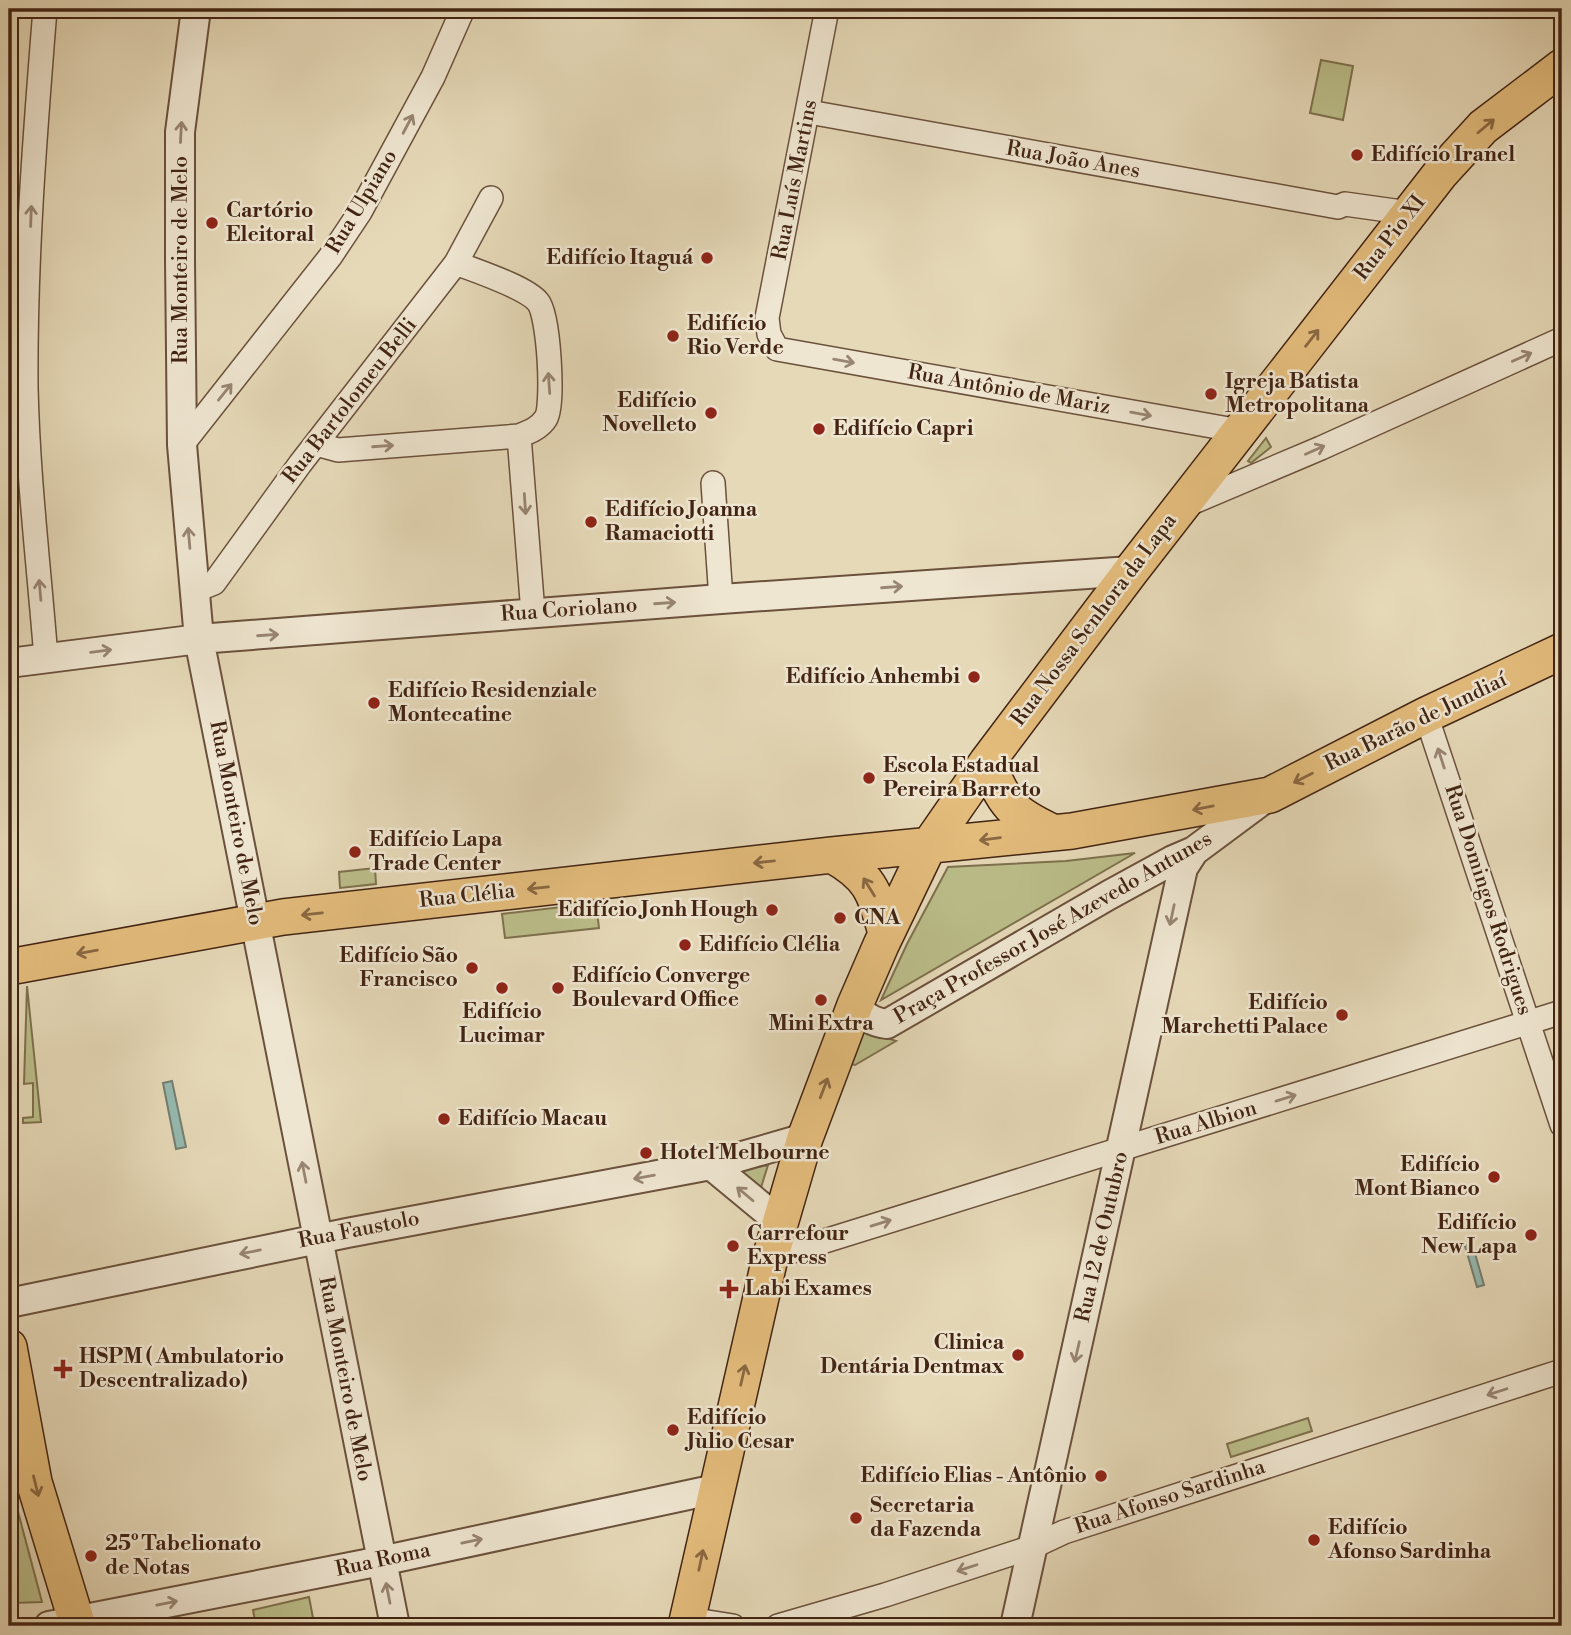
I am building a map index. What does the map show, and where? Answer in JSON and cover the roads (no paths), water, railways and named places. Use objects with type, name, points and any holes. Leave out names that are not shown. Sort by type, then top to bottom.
[{"type":"main road","name":"Rua Pio XI","points":[[1240,431],[1440,174],[1483,127],[1562,67]]},
{"type":"main road","name":"Rua Nossa Senhora da Lapa","points":[[928,847],[987,762],[1240,431]]},
{"type":"main road","name":"Rua Barão de Jundiaí","points":[[1270,795],[1426,715],[1562,651]]},
{"type":"main road","points":[[987,762],[999,791],[1014,811],[1024,819],[1052,832]]},
{"type":"main road","name":"Praça Professor José Azevedo Antunes","points":[[928,847],[1147,818],[1270,795]]},
{"type":"main road","points":[[687,1623],[769,1258],[805,1138],[855,1005],[928,847]]},
{"type":"main road","name":"Rua Clélia","points":[[9,967],[256,921],[832,855],[928,847]]},
{"type":"main road","points":[[832,855],[853,867],[867,881],[886,933]]},
{"type":"main road","points":[[9,1347],[34,1482],[67,1624]]},
{"type":"street","points":[[45,9],[35,131],[26,387],[32,507],[46,658]]},
{"type":"street","name":"Rua Monteiro de Melo","points":[[195,9],[180,132],[182,445],[194,591],[200,639],[395,1626]]},
{"type":"street","name":"Rua Ulpiano","points":[[182,445],[330,257],[360,212],[433,77],[463,9]]},
{"type":"street","name":"Rua Luís Martins","points":[[777,349],[769,334],[767,318],[827,9]]},
{"type":"street","name":"Rua João Anes","points":[[809,112],[1338,207],[1343,213],[1404,220]]},
{"type":"street","name":"Rua Bartolomeu Belli","points":[[194,591],[214,583],[316,444],[456,263],[491,198]]},
{"type":"street","points":[[316,444],[338,450],[519,436],[539,426],[549,410],[546,333],[541,306],[528,294],[456,263]]},
{"type":"street","points":[[1179,508],[1321,448],[1562,338]]},
{"type":"street","name":"Rua Antônio de Mariz","points":[[777,349],[1240,431]]},
{"type":"street","points":[[519,436],[533,613]]},
{"type":"street","points":[[713,482],[721,598]]},
{"type":"street","name":"Rua Coriolano","points":[[9,663],[200,639],[721,598],[1131,571]]},
{"type":"street","name":"Rua Domingos Rodrigues","points":[[1426,715],[1562,1125]]},
{"type":"street","name":"Praça Professor José Azevedo Antunes","points":[[855,1005],[864,1016],[874,1022],[887,1024],[1109,895],[1194,851],[1270,795]]},
{"type":"street","name":"Rua 12 de Outubro","points":[[1015,1626],[1183,868],[1194,851]]},
{"type":"street","name":"Rua Albion","points":[[769,1258],[1562,1012]]},
{"type":"street","name":"Rua Faustolo","points":[[9,1303],[498,1203],[711,1165],[805,1138]]},
{"type":"street","points":[[711,1165],[780,1222]]},
{"type":"street","name":"Rua Afonso Sardinha","points":[[778,1626],[885,1595],[1032,1547],[1064,1532],[1562,1371]]},
{"type":"street","name":"Rua Roma","points":[[67,1624],[382,1561],[716,1489]]},
{"type":"street","points":[[687,1623],[733,1626]]},
{"type":"water","points":[[172,1081],[186,1147],[176,1149],[163,1083]]},
{"type":"water","points":[[1472,1243],[1484,1285],[1477,1287],[1465,1246]]},
{"type":"place","name":"Edifício Iranel","points":[[1357,155]]},
{"type":"place","name":"Cartório Eleitoral","points":[[212,223]]},
{"type":"place","name":"Edifício Itaguá","points":[[707,258]]},
{"type":"place","name":"Edifício Rio Verde","points":[[673,336]]},
{"type":"place","name":"Igreja Batista Metropolitana","points":[[1211,394]]},
{"type":"place","name":"Edifício Novelleto","points":[[711,413]]},
{"type":"place","name":"Edifício Capri","points":[[819,429]]},
{"type":"place","name":"Edifício Joanna Ramaciotti","points":[[591,522]]},
{"type":"place","name":"Edifício Anhembi","points":[[974,677]]},
{"type":"place","name":"Edifício Residenziale Montecatine","points":[[374,703]]},
{"type":"place","name":"Escola Estadual Pereira Barreto","points":[[869,778]]},
{"type":"place","name":"Edifício Lapa Trade Center","points":[[355,852]]},
{"type":"place","name":"Edifício Jonh Hough","points":[[772,910]]},
{"type":"place","name":"CNA","points":[[840,918]]},
{"type":"place","name":"Edifício Clélia","points":[[685,945]]},
{"type":"place","name":"Edifício São Francisco","points":[[472,968]]},
{"type":"place","name":"Edifício Lucimar","points":[[502,988]]},
{"type":"place","name":"Edifício Converge Boulevard Office","points":[[558,988]]},
{"type":"place","name":"Mini Extra","points":[[821,1000]]},
{"type":"place","name":"Edifício Marchetti Palace","points":[[1342,1015]]},
{"type":"place","name":"Edifício Macau","points":[[444,1119]]},
{"type":"place","name":"Hotel Melbourne","points":[[646,1153]]},
{"type":"place","name":"Edifício Mont Bianco","points":[[1494,1177]]},
{"type":"place","name":"Edifício New Lapa","points":[[1531,1235]]},
{"type":"place","name":"Carrefour Express","points":[[733,1246]]},
{"type":"place","name":"Labi Exames","points":[[729,1289]]},
{"type":"place","name":"Clinica Dentária Dentmax","points":[[1018,1355]]},
{"type":"place","name":"HSPM ( Ambulatorio Descentralizado)","points":[[63,1369]]},
{"type":"place","name":"Edifício Jùlio Cesar","points":[[673,1430]]},
{"type":"place","name":"Edifício Elias - Antônio","points":[[1101,1476]]},
{"type":"place","name":"Secretaria da Fazenda","points":[[856,1518]]},
{"type":"place","name":"Edifício Afonso Sardinha","points":[[1314,1540]]},
{"type":"place","name":"25º Tabelionato de Notas","points":[[91,1556]]}]
